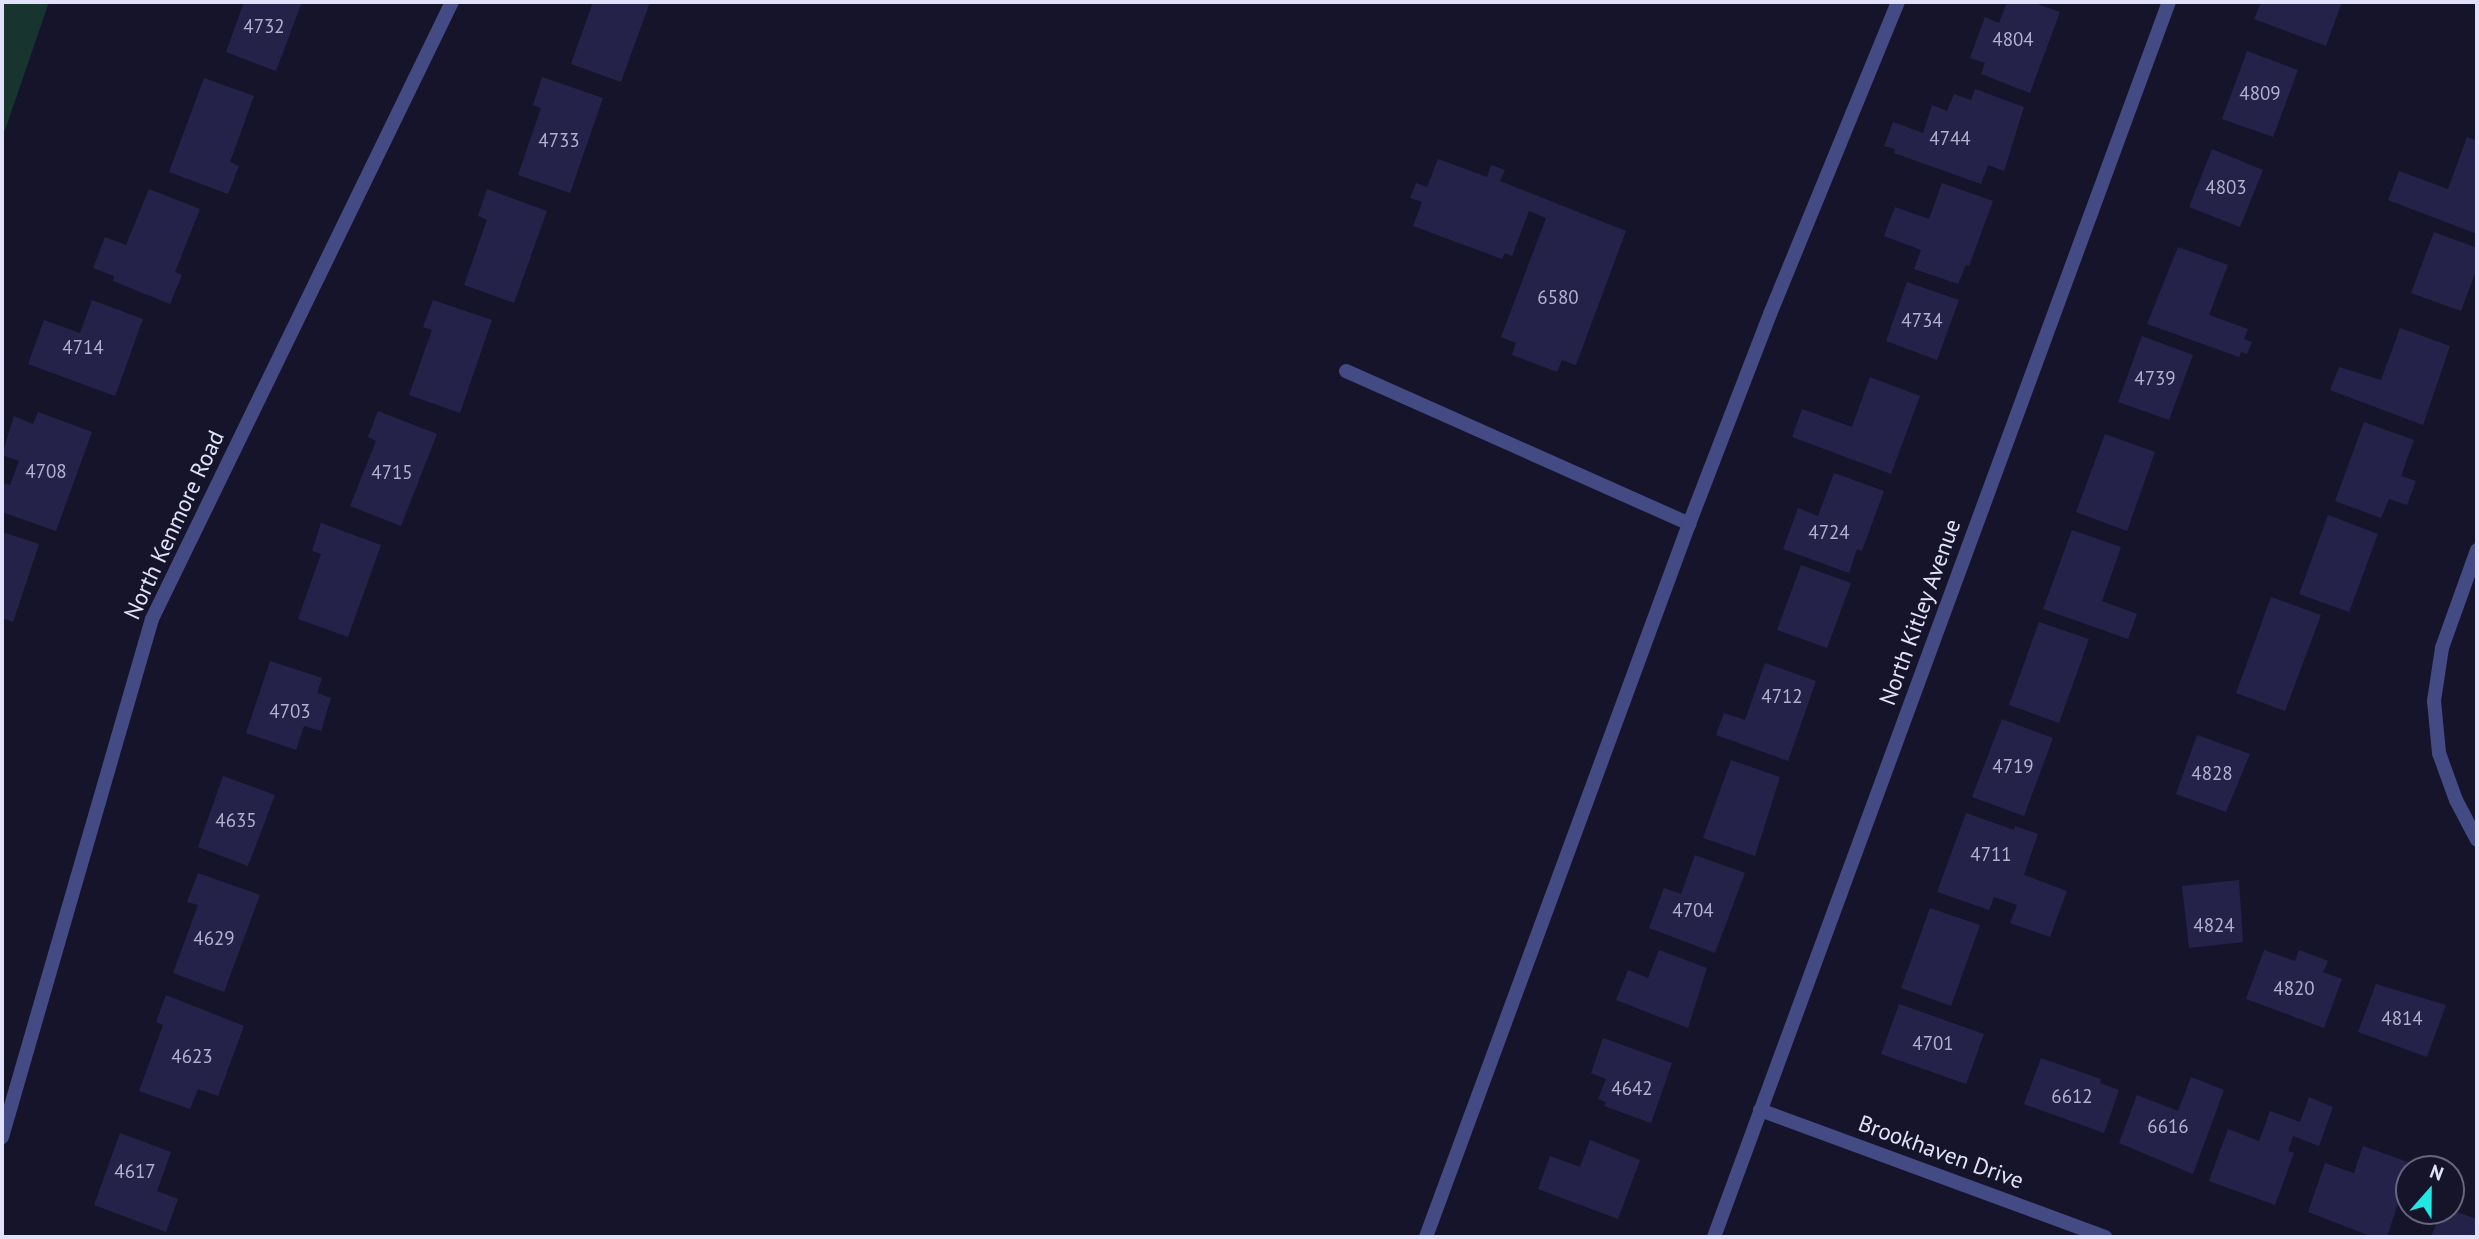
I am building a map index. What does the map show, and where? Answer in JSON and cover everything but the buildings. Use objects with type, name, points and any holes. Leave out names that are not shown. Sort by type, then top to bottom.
[{"type":"street","name":"North Kenmore Road","points":[[2,1137],[152,619],[452,2]]},
{"type":"street","points":[[1426,1237],[1689,524],[1765,326],[1898,2]]},
{"type":"street","name":"North Kitley Avenue","points":[[1713,1237],[2169,2]]},
{"type":"street","points":[[1346,371],[1689,524]]},
{"type":"street","points":[[2477,550],[2442,648],[2434,701],[2439,752],[2458,804],[2477,840]]},
{"type":"street","name":"Brookhaven Drive","points":[[1760,1110],[2105,1237]]},
{"type":"green space","points":[[2,2],[49,2],[2,139]]}]
